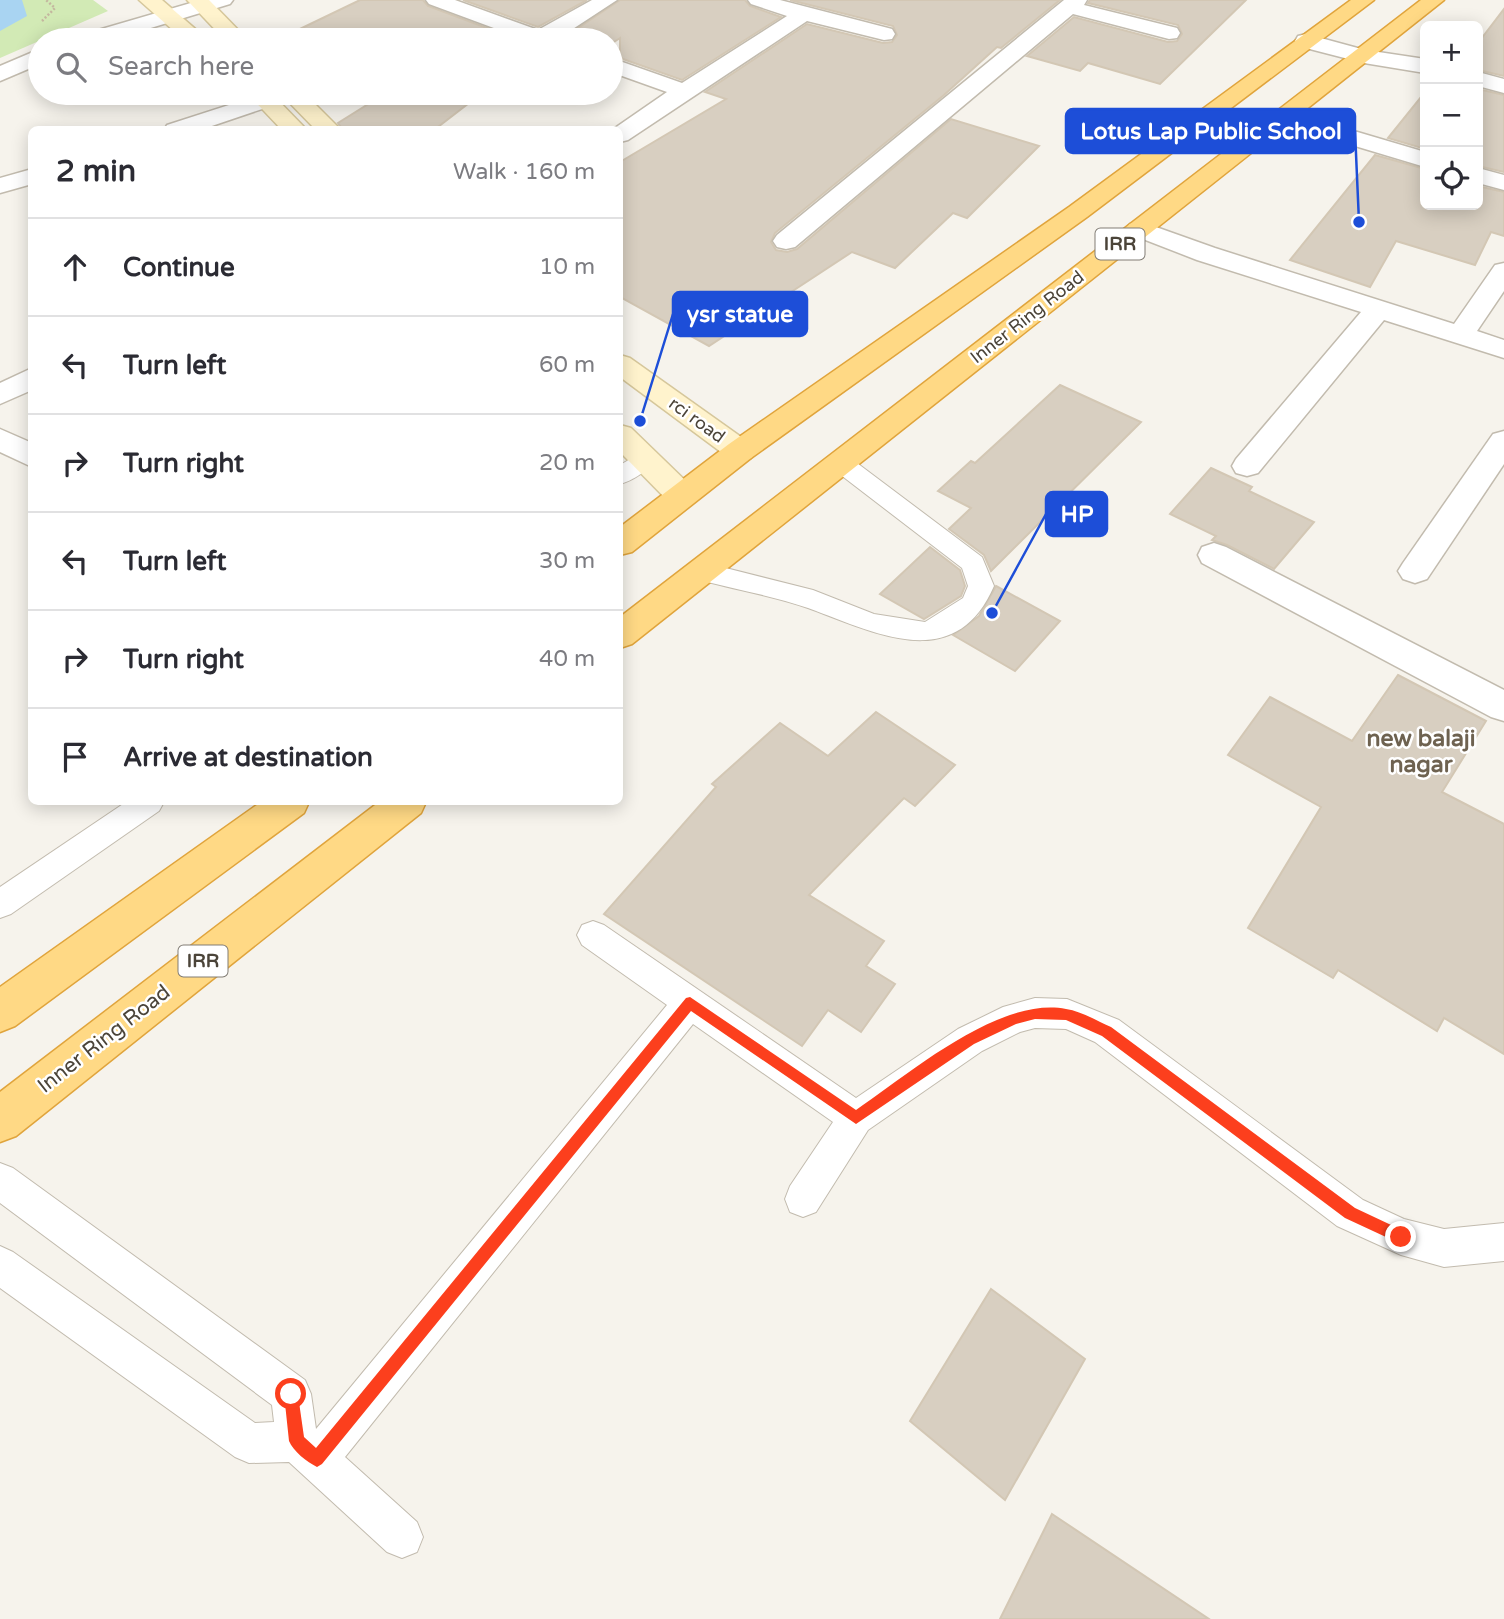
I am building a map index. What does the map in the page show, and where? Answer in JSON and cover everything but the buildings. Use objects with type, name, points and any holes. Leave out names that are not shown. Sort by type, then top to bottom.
[{"type":"highway","name":"IRR","points":[[623,542],[740,451],[1078,212],[1364,0]]},
{"type":"highway","name":"Inner Ring Road","points":[[623,633],[1434,0]]},
{"type":"highway","points":[[0,1012],[286,805]]},
{"type":"highway","name":"Inner Ring Road","points":[[0,1120],[403,805]]},
{"type":"main road","points":[[149,0],[183,28]]},
{"type":"main road","points":[[208,2],[228,28]]},
{"type":"main road","points":[[271,105],[292,126]]},
{"type":"main road","points":[[304,105],[326,126]]},
{"type":"main road","name":"rci road","points":[[623,366],[740,451]]},
{"type":"main road","points":[[623,443],[632,467],[681,495]]},
{"type":"street","points":[[436,0],[512,28]]},
{"type":"street","points":[[560,28],[607,0]]},
{"type":"street","points":[[758,0],[884,34]]},
{"type":"street","points":[[129,28],[208,2]]},
{"type":"street","points":[[786,241],[1073,3],[1169,33]]},
{"type":"street","points":[[623,133],[804,14]]},
{"type":"street","points":[[1306,41],[1364,56],[1420,65]]},
{"type":"street","points":[[0,74],[28,61]]},
{"type":"street","points":[[623,69],[684,91]]},
{"type":"street","points":[[1483,80],[1504,86]]},
{"type":"street","points":[[185,126],[239,105]]},
{"type":"street","points":[[1283,117],[1420,158]]},
{"type":"street","points":[[0,186],[28,177]]},
{"type":"street","points":[[1483,177],[1504,183]]},
{"type":"street","points":[[1139,229],[1206,254],[1504,349]]},
{"type":"street","points":[[1461,334],[1504,271]]},
{"type":"street","points":[[1247,466],[1379,308]]},
{"type":"street","points":[[0,395],[28,379]]},
{"type":"street","points":[[0,439],[28,455]]},
{"type":"street","points":[[1415,571],[1504,441]]},
{"type":"street","points":[[1214,555],[1504,707]]},
{"type":"lane","points":[[702,571],[813,600],[871,623],[928,632],[950,621],[973,604],[981,586],[973,563],[841,463]]},
{"type":"lane","points":[[0,904],[145,805]]},
{"type":"lane","points":[[593,935],[856,1118]]},
{"type":"lane","points":[[307,1450],[690,1003]]},
{"type":"lane","points":[[803,1199],[856,1118],[970,1040],[1015,1018],[1035,1013],[1067,1014],[1107,1031],[1350,1213],[1401,1237],[1444,1248],[1504,1242]]},
{"type":"lane","points":[[0,1181],[291,1394],[307,1450],[402,1537]]},
{"type":"lane","points":[[0,1265],[249,1443],[307,1450]]},
{"type":"green space","points":[[0,0],[93,0],[108,11],[69,28],[28,28],[28,46],[0,58]]},
{"type":"water","points":[[0,0],[22,0],[27,16],[0,31]]},
{"type":"place","name":"Lotus Lap Public School","points":[[1359,222]]},
{"type":"place","name":"ysr statue","points":[[640,421]]},
{"type":"place","name":"HP","points":[[992,613]]},
{"type":"district","name":"new balaji nagar","points":[[1421,752]]},
{"type":"route","points":[[291,1394],[297,1441],[317,1459],[690,1003],[856,1118],[970,1040],[1015,1018],[1035,1013],[1067,1014],[1107,1031],[1350,1213],[1401,1237]]}]
